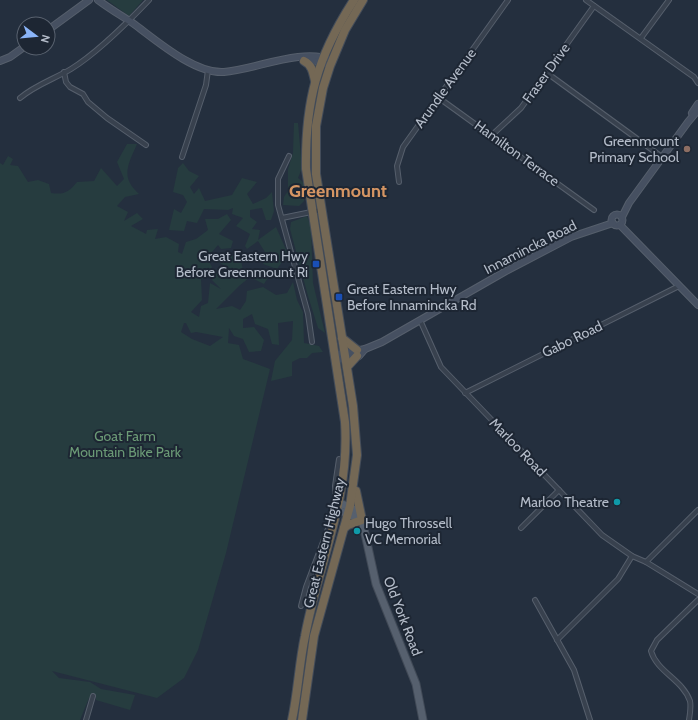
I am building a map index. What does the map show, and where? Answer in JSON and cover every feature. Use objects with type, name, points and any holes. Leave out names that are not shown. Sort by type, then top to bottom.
[{"type":"highway","name":"Great Eastern Highway","points":[[302,720],[314,636],[349,510],[355,476],[357,436],[346,355],[321,210],[316,162],[316,126],[327,61],[341,21],[354,0]]},
{"type":"highway","name":"Great Eastern Highway","points":[[292,720],[305,636],[339,506],[341,473],[346,454],[345,422],[306,169],[308,111],[315,81],[363,0]]},
{"type":"highway","points":[[304,61],[312,68],[315,81]]},
{"type":"highway","points":[[342,338],[360,352],[347,367]]},
{"type":"highway","points":[[344,528],[348,524],[362,520],[356,496],[355,476]]},
{"type":"main road","points":[[56,24],[89,0]]},
{"type":"main road","points":[[98,0],[175,54],[208,70],[223,72],[308,56],[327,61]]},
{"type":"main road","points":[[0,61],[16,53]]},
{"type":"main road","points":[[295,59],[304,61],[327,61]]},
{"type":"main road","name":"Innamincka Road","points":[[688,122],[698,104]]},
{"type":"main road","name":"Innamincka Road","points":[[335,358],[360,352],[382,342],[571,237],[603,225],[604,222],[618,220],[698,110]]},
{"type":"main road","points":[[618,220],[625,230],[698,305]]},
{"type":"main road","points":[[339,506],[349,510],[356,519],[362,520]]},
{"type":"main road","name":"Old York Road","points":[[362,520],[376,584],[416,684],[422,720]]},
{"type":"street","points":[[20,98],[28,91],[72,68],[129,21],[149,0]]},
{"type":"street","name":"Arundle Avenue","points":[[399,182],[396,166],[403,147],[508,0]]},
{"type":"street","points":[[586,0],[696,78],[698,83]]},
{"type":"street","points":[[641,38],[669,0]]},
{"type":"street","name":"Fraser Drive","points":[[492,135],[514,116],[547,73],[594,6]]},
{"type":"street","points":[[182,157],[206,85],[208,70]]},
{"type":"street","points":[[64,72],[66,82],[70,87],[83,94],[88,102],[107,118],[146,146]]},
{"type":"street","points":[[547,73],[662,158]]},
{"type":"street","name":"Hamilton Terrace","points":[[439,98],[594,210]]},
{"type":"street","points":[[289,156],[281,170],[278,185],[278,205],[308,314],[312,342]]},
{"type":"street","points":[[282,218],[321,210]]},
{"type":"street","name":"Gabo Road","points":[[465,393],[679,286]]},
{"type":"street","name":"Marloo Road","points":[[420,320],[441,367],[602,535],[632,556],[646,562],[698,594]]},
{"type":"street","points":[[301,606],[306,587],[328,530],[335,506],[335,486],[341,473],[339,459]]},
{"type":"street","points":[[341,473],[355,476]]},
{"type":"street","points":[[521,528],[559,490]]},
{"type":"street","points":[[646,562],[698,510]]},
{"type":"street","points":[[557,640],[618,579],[632,556]]},
{"type":"street","points":[[535,600],[579,680],[590,720]]},
{"type":"street","points":[[689,720],[690,702],[686,692],[656,662],[651,651],[657,640],[698,600]]},
{"type":"street","points":[[86,720],[93,696]]},
{"type":"green space","points":[[107,0],[143,0],[129,16]]},
{"type":"green space","points":[[294,123],[298,123],[302,168],[298,178],[304,183],[304,201],[299,206],[283,205],[284,197],[288,191],[288,169],[293,153]]},
{"type":"green space","name":"Goat Farm Mountain Bike Park","points":[[127,144],[137,144],[129,165],[128,176],[129,182],[139,194],[125,197],[117,206],[128,212],[124,221],[137,213],[143,219],[131,226],[146,234],[147,230],[158,229],[155,239],[166,237],[179,244],[178,252],[182,254],[186,242],[196,239],[208,230],[205,219],[218,219],[227,214],[231,220],[219,234],[233,241],[231,248],[221,249],[218,245],[207,258],[212,267],[206,279],[201,279],[202,300],[191,312],[199,317],[201,306],[208,303],[210,283],[221,289],[212,280],[216,273],[231,269],[218,262],[218,254],[240,256],[243,270],[265,271],[269,276],[264,284],[250,277],[216,309],[232,306],[240,310],[246,301],[247,291],[263,287],[276,295],[287,293],[293,282],[297,300],[303,312],[304,343],[319,346],[323,352],[312,353],[307,358],[300,358],[292,362],[292,376],[271,381],[275,361],[292,340],[293,321],[278,323],[279,345],[272,344],[268,329],[255,324],[252,314],[243,319],[243,328],[254,327],[264,340],[261,351],[249,352],[243,339],[234,336],[229,328],[228,343],[239,345],[243,359],[270,369],[226,553],[198,650],[184,678],[157,698],[52,671],[59,678],[90,682],[101,689],[135,695],[130,710],[96,700],[95,694],[89,698],[80,720],[0,720],[0,163],[3,165],[8,156],[13,159],[10,165],[18,166],[28,182],[38,180],[49,184],[51,193],[59,194],[69,190],[77,182],[94,181],[101,168],[117,186],[124,179],[117,162]],"holes":[[[184,323],[186,323],[191,333],[196,332],[223,337],[210,346],[192,339],[181,332]]]},
{"type":"green space","points":[[183,163],[189,171],[199,176],[190,187],[194,194],[199,188],[205,201],[232,195],[242,178],[257,182],[247,194],[253,204],[266,198],[272,192],[274,211],[271,220],[266,220],[262,208],[250,210],[250,217],[257,222],[252,229],[260,230],[258,240],[276,227],[288,254],[277,269],[263,264],[265,252],[258,241],[247,249],[245,246],[250,234],[236,226],[243,218],[232,214],[233,208],[228,210],[204,209],[197,223],[187,221],[184,231],[169,230],[174,209],[181,213],[187,202],[183,195],[173,192],[178,168]]},
{"type":"green space","points":[[307,216],[311,227],[313,283],[325,333],[318,328],[290,229],[291,222]]},
{"type":"place","name":"Greenmount Primary School","points":[[687,149]]},
{"type":"place","name":"Great Eastern Hwy Before Greenmount Ri","points":[[316,264]]},
{"type":"place","name":"Great Eastern Hwy Before Innamincka Rd","points":[[339,297]]},
{"type":"place","name":"Marloo Theatre","points":[[617,502]]},
{"type":"place","name":"Hugo Throssell VC Memorial","points":[[357,531]]},
{"type":"district","name":"Greenmount","points":[[338,191]]}]
